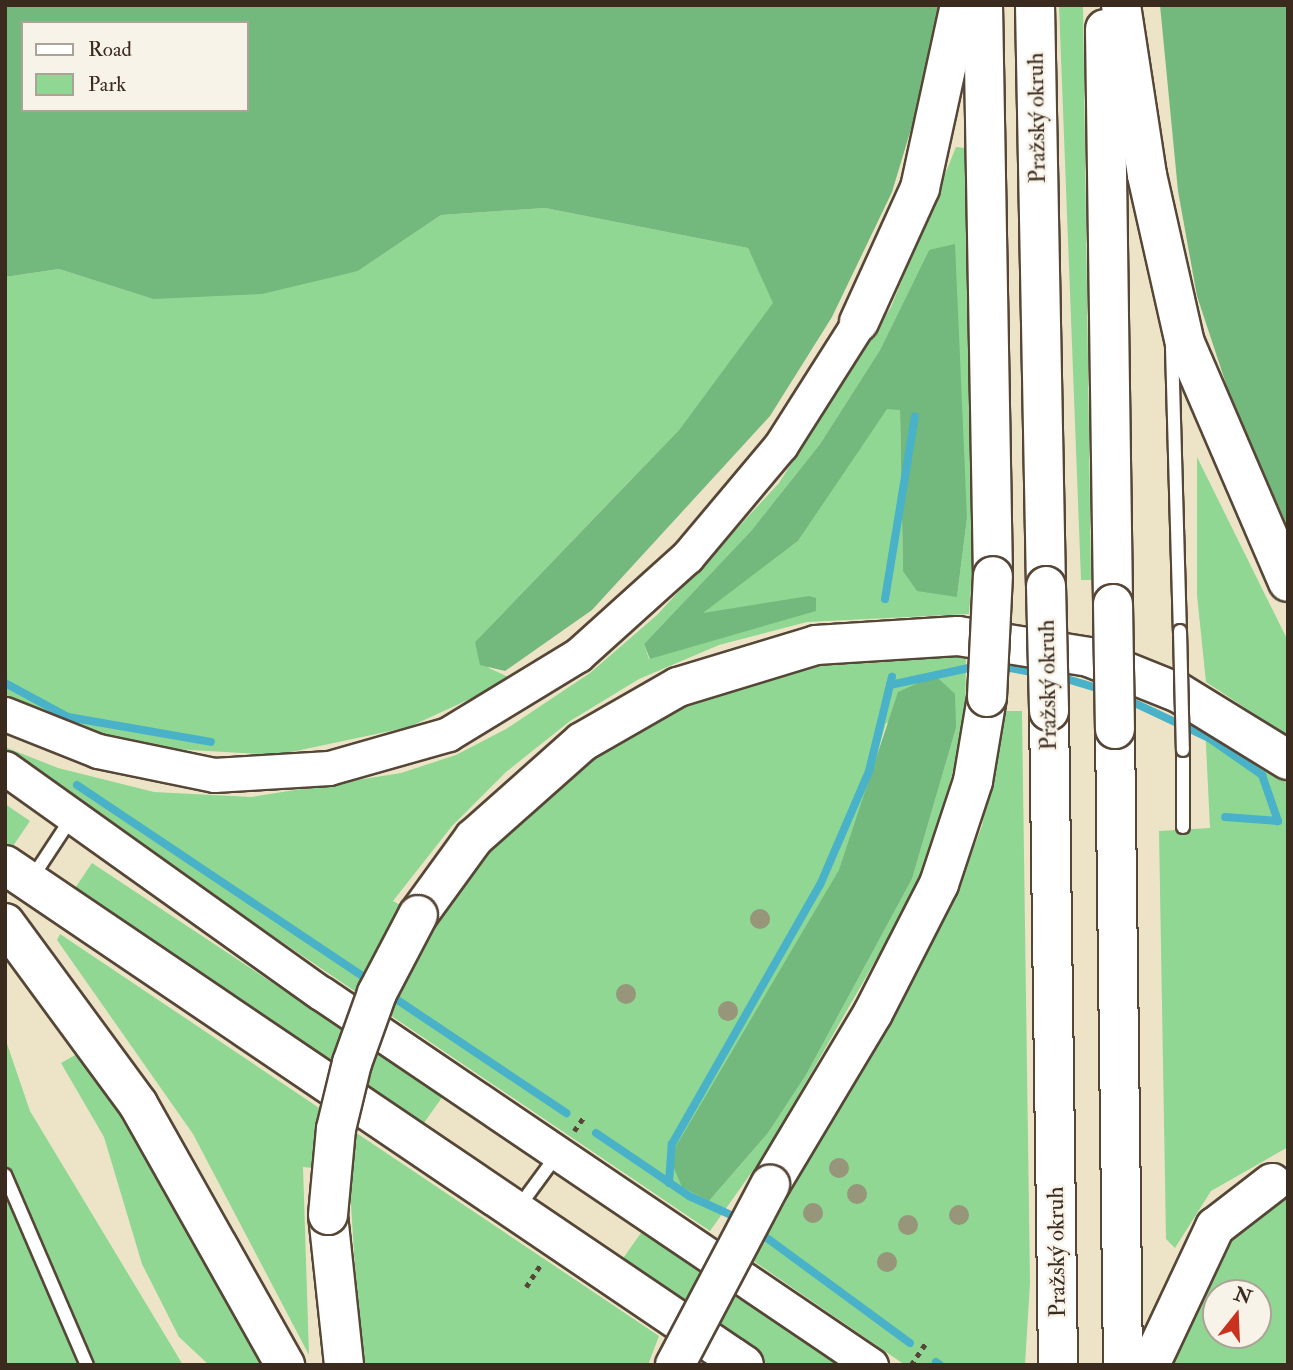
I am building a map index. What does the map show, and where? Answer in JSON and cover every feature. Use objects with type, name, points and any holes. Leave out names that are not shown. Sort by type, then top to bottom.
[{"type":"highway","points":[[859,322],[920,188],[960,5]]},
{"type":"highway","points":[[676,1365],[770,1185],[879,1002],[939,884],[973,781],[987,697],[993,576],[983,5]]},
{"type":"highway","name":"Pražský okruh","points":[[1035,5],[1058,1353]]},
{"type":"highway","points":[[1104,5],[1124,1365]]},
{"type":"highway","points":[[1121,5],[1164,251],[1197,380],[1288,582]]},
{"type":"highway","points":[[344,1365],[330,1276],[328,1215],[336,1129],[352,1063],[377,993],[418,915],[499,812],[582,742],[677,687],[816,645],[958,636],[1089,657],[1179,693],[1288,760]]},
{"type":"highway","points":[[18,874],[744,1365]]},
{"type":"highway","points":[[5,923],[138,1104],[285,1365]]},
{"type":"highway","points":[[1150,1365],[1215,1227],[1280,1180]]},
{"type":"main road","points":[[5,714],[98,751],[215,775],[329,768],[447,734],[570,661],[687,557],[781,445],[859,322]]},
{"type":"main road","points":[[5,768],[72,817],[871,1365]]},
{"type":"lane","points":[[1164,251],[1178,426],[1184,827]]},
{"type":"lane","points":[[18,874],[72,817]]},
{"type":"lane","points":[[517,1209],[559,1152]]},
{"type":"lane","points":[[5,1175],[87,1365]]},
{"type":"path","points":[[911,1365],[926,1343]]},
{"type":"green space","points":[[5,5],[939,5],[926,79],[892,192],[832,317],[770,416],[592,610],[505,671],[480,665],[475,642],[679,430],[773,303],[748,248],[545,208],[441,215],[358,271],[262,294],[153,299],[59,269],[5,277]]},
{"type":"green space","points":[[1059,5],[1083,5],[1091,580],[1081,580]]},
{"type":"green space","points":[[1160,5],[1288,5],[1288,527],[1233,405],[1197,296],[1178,191]]},
{"type":"green space","points":[[956,147],[965,148],[975,539],[969,614],[807,622],[719,645],[639,679],[570,721],[506,772],[452,826],[393,901],[436,925],[478,860],[582,764],[694,700],[817,661],[966,652],[965,730],[922,879],[766,1152],[710,1231],[5,755],[5,747],[58,768],[154,792],[251,797],[401,773],[456,755],[506,729],[590,673],[657,615],[779,483],[891,307]],"holes":[[[929,250],[967,518],[957,597],[903,571],[900,409],[886,409],[798,541],[701,614],[817,610],[649,659],[644,644],[751,531],[820,444],[880,350]],[[886,723],[956,728],[912,879],[806,1075],[768,1133],[709,1201],[856,830]]]},
{"type":"green space","points":[[545,208],[748,248],[774,303],[679,430],[475,642],[489,668],[513,679],[409,727],[277,755],[137,747],[5,701],[5,277],[59,269],[153,299],[358,271],[441,215]]},
{"type":"green space","points":[[955,244],[967,518],[957,597],[917,591],[903,571],[900,410],[887,409],[798,541],[703,613],[809,596],[816,598],[816,611],[650,659],[644,644],[751,531],[820,444],[880,350],[929,250]]},
{"type":"green space","points":[[1197,457],[1288,641],[1288,736],[1206,682],[1197,595]]},
{"type":"green space","points":[[927,679],[939,679],[955,694],[956,728],[912,879],[806,1075],[768,1133],[709,1201],[682,1187],[673,1166],[675,1148],[839,870],[898,692]]},
{"type":"green space","points":[[1003,711],[1022,711],[1030,1283],[1025,1365],[905,1365],[752,1260],[954,898],[982,826]]},
{"type":"green space","points":[[1205,725],[1288,784],[1288,1147],[1211,1191],[1175,1248],[1166,1239],[1159,831],[1210,828]]},
{"type":"green space","points":[[5,804],[30,821],[9,852],[5,850]]},
{"type":"green space","points":[[92,863],[443,1096],[419,1130],[71,894]]},
{"type":"green space","points":[[60,934],[659,1336],[648,1365],[361,1365],[349,1172],[303,1167],[309,1355],[193,1134],[57,940]]},
{"type":"green space","points":[[5,1038],[30,1111],[183,1365],[5,1365]]},
{"type":"green space","points":[[77,1054],[123,1111],[160,1173],[262,1365],[209,1365],[179,1337],[142,1264],[104,1137],[61,1063]]},
{"type":"green space","points":[[1288,1193],[1288,1365],[1171,1365],[1174,1345],[1202,1285],[1202,1349],[1272,1349],[1272,1279],[1205,1279],[1223,1240]]},
{"type":"green space","points":[[643,1230],[840,1365],[769,1365],[619,1264]]},
{"type":"waterway","points":[[885,599],[915,416]]},
{"type":"waterway","points":[[890,685],[978,666]]},
{"type":"waterway","points":[[998,666],[1037,673]]},
{"type":"waterway","points":[[669,1183],[672,1144],[820,885],[869,771],[892,677]]},
{"type":"waterway","points":[[1060,677],[1104,690]]},
{"type":"waterway","points":[[5,683],[68,717],[211,742]]},
{"type":"waterway","points":[[1126,699],[1209,738],[1262,775],[1278,821],[1225,817]]},
{"type":"waterway","points":[[77,785],[371,982]]},
{"type":"waterway","points":[[387,993],[566,1113]]},
{"type":"waterway","points":[[596,1133],[689,1196],[740,1219]]},
{"type":"waterway","points":[[756,1230],[910,1343]]},
{"type":"waterway","points":[[936,1362],[940,1365]]}]
